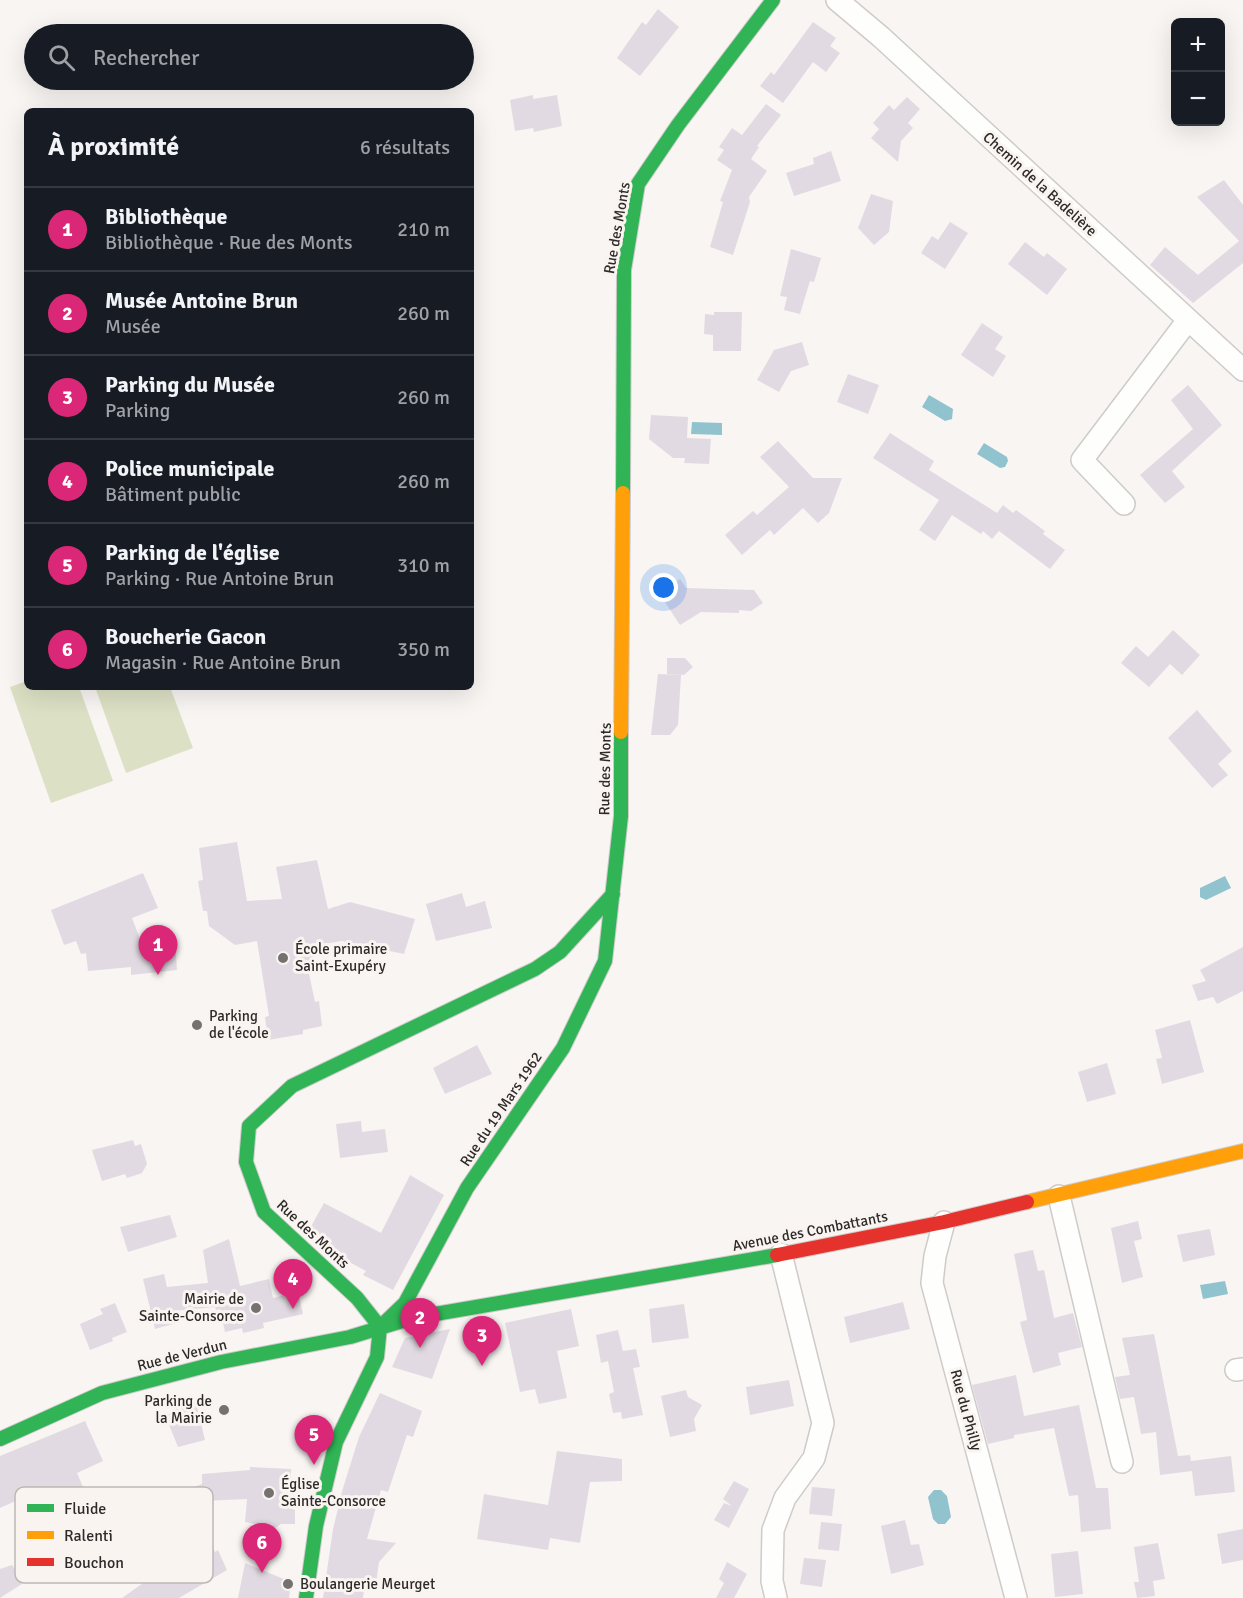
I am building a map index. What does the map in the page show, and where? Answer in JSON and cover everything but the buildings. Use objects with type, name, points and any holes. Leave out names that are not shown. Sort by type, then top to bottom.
[{"type":"street","name":"Chemin de la Badelière","points":[[837,0],[881,37],[1243,370]]},
{"type":"street","name":"Rue des Monts","points":[[380,1327],[357,1298],[264,1212],[246,1162],[249,1126],[292,1086],[511,982],[554,956],[613,894],[621,816],[624,270],[638,184],[767,3]]},
{"type":"street","points":[[1124,504],[1082,460],[1188,320]]},
{"type":"street","name":"Rue du 19 Mars 1962","points":[[380,1327],[405,1303],[467,1188],[563,1048],[605,961],[613,894]]},
{"type":"street","points":[[554,956],[583,964],[596,982]]},
{"type":"street","name":"Avenue des Combattants","points":[[380,1327],[412,1318],[782,1254],[944,1222],[1243,1151]]},
{"type":"street","points":[[1059,1196],[1122,1462]]},
{"type":"street","name":"Rue du Philly","points":[[944,1222],[935,1256],[932,1283],[1016,1598]]},
{"type":"street","points":[[776,1598],[772,1581],[773,1530],[785,1498],[814,1458],[823,1424],[782,1254]]},
{"type":"street","points":[[306,1598],[316,1526],[336,1442],[376,1357],[380,1327]]},
{"type":"street","name":"Rue de Verdun","points":[[0,1439],[102,1393],[221,1362],[350,1337],[380,1327]]},
{"type":"green space","points":[[24,682],[24,690],[80,690],[113,781],[51,803],[10,687]]},
{"type":"green space","points":[[96,690],[171,690],[193,748],[126,773]]},
{"type":"water","points":[[929,395],[953,409],[952,419],[945,421],[922,407]]},
{"type":"water","points":[[692,422],[722,423],[722,435],[691,434]]},
{"type":"water","points":[[984,443],[1007,457],[1005,467],[1000,468],[977,454]]},
{"type":"water","points":[[1225,876],[1231,888],[1206,900],[1200,897],[1200,888]]},
{"type":"water","points":[[1225,1281],[1228,1294],[1203,1299],[1200,1285]]},
{"type":"water","points":[[934,1490],[941,1490],[947,1496],[951,1517],[945,1524],[938,1524],[933,1519],[928,1497]]},
{"type":"traffic: fast","points":[[623,493],[624,270],[638,184],[678,125],[773,0]]},
{"type":"traffic: fast","points":[[380,1327],[405,1303],[467,1188],[563,1048],[605,961],[621,816],[621,732]]},
{"type":"traffic: fast","points":[[380,1327],[357,1298],[264,1212],[246,1162],[249,1126],[292,1086],[535,969],[560,952],[613,894]]},
{"type":"traffic: fast","points":[[0,1439],[102,1393],[221,1362],[350,1337],[412,1318],[777,1255]]},
{"type":"traffic: fast","points":[[306,1598],[316,1526],[336,1442],[377,1357],[380,1327]]},
{"type":"traffic: slow","points":[[621,732],[623,493]]},
{"type":"traffic: slow","points":[[1027,1202],[1243,1151]]},
{"type":"traffic: jam","points":[[777,1255],[944,1222],[1027,1202]]},
{"type":"place","name":"École primaire Saint-Exupéry","points":[[283,958]]},
{"type":"place","name":"Bibliothèque","points":[[158,975]]},
{"type":"place","name":"Parking de l'école","points":[[197,1025]]},
{"type":"place","name":"Mairie de Sainte-Consorce","points":[[256,1308]]},
{"type":"place","name":"Police municipale","points":[[293,1309]]},
{"type":"place","name":"Musée Antoine Brun","points":[[420,1348]]},
{"type":"place","name":"Parking du Musée","points":[[482,1366]]},
{"type":"place","name":"Parking de la Mairie","points":[[224,1410]]},
{"type":"place","name":"Parking de l'église","points":[[314,1465]]},
{"type":"place","name":"Église Sainte-Consorce","points":[[269,1493]]},
{"type":"place","name":"Boucherie Gacon","points":[[262,1573]]},
{"type":"place","name":"Boulangerie Meurget","points":[[288,1584]]}]
